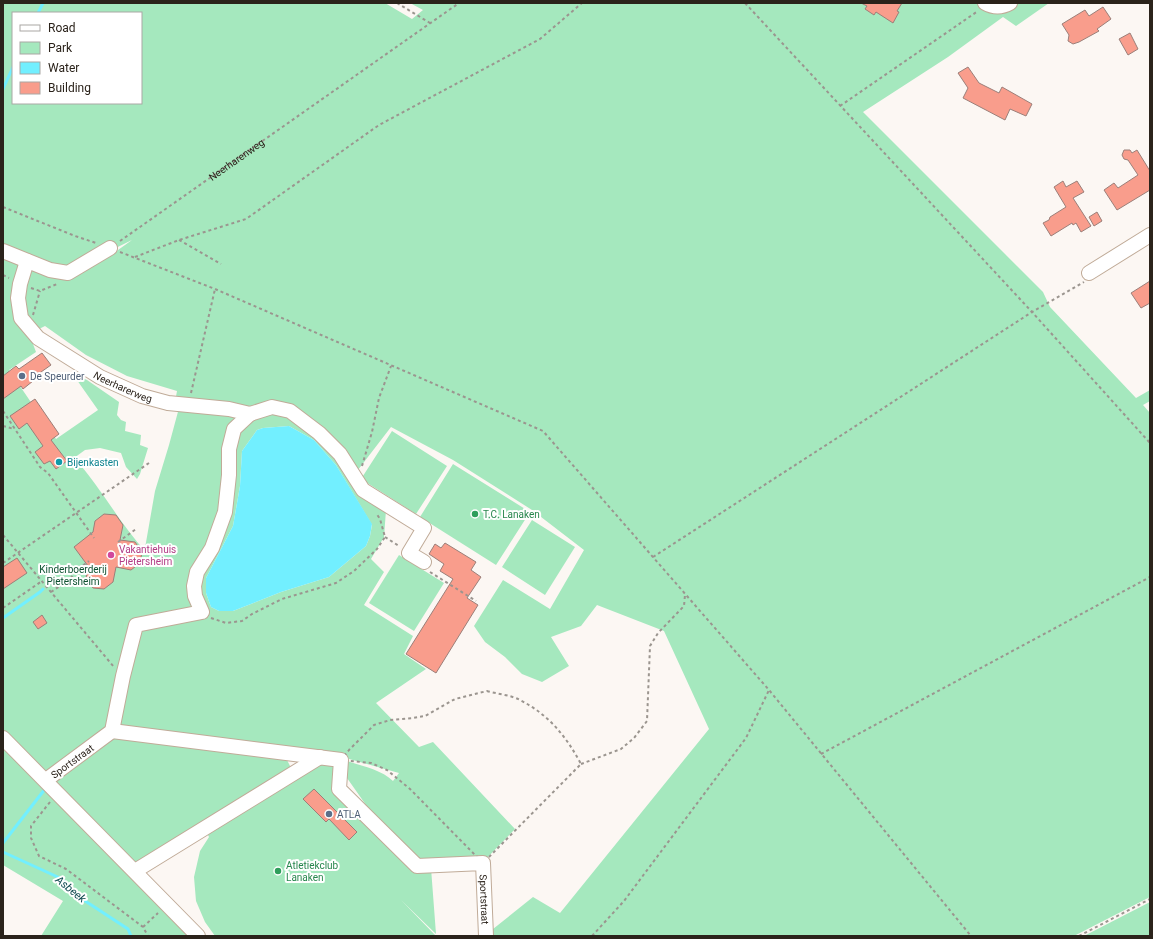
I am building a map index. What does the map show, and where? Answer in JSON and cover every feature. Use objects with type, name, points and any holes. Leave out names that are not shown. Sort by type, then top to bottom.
[{"type":"street","points":[[989,5],[1005,6],[1010,3]]},
{"type":"street","points":[[1089,273],[1150,235]]},
{"type":"street","points":[[3,251],[50,270],[68,273],[110,248]]},
{"type":"street","name":"Neerharerweg","points":[[27,261],[20,284],[18,298],[21,318],[38,338],[100,377],[142,396],[168,403],[229,408],[250,414]]},
{"type":"street","points":[[424,562],[409,553],[424,528],[362,490],[340,454],[319,433],[290,411],[272,407],[250,414],[234,429],[229,449],[229,475],[225,512],[212,548],[196,572],[194,586],[195,596],[202,612],[136,625],[123,676],[112,731],[341,760],[339,789],[417,866],[483,864]]},
{"type":"street","name":"Sportstraat","points":[[112,731],[46,780],[198,936]]},
{"type":"street","points":[[3,738],[46,780]]},
{"type":"street","points":[[135,871],[320,757]]},
{"type":"street","name":"Sportstraat","points":[[483,864],[486,936]]},
{"type":"path","points":[[397,3],[430,23]]},
{"type":"path","name":"Neerharenweg","points":[[110,248],[459,3]]},
{"type":"path","points":[[133,257],[178,240],[246,220],[379,125],[540,39],[582,3]]},
{"type":"path","points":[[745,3],[1032,312],[1150,443]]},
{"type":"path","points":[[840,107],[876,80],[989,5]]},
{"type":"path","points":[[3,207],[74,236],[110,248],[215,289],[542,431],[769,690],[971,936]]},
{"type":"path","points":[[178,240],[221,264]]},
{"type":"path","points":[[652,557],[1032,312],[1090,279],[1089,273]]},
{"type":"path","points":[[186,405],[215,289]]},
{"type":"path","points":[[29,328],[40,291]]},
{"type":"path","points":[[356,480],[365,461],[379,398],[391,366]]},
{"type":"path","points":[[3,411],[40,467],[48,473],[94,538]]},
{"type":"path","points":[[3,426],[15,430]]},
{"type":"path","points":[[3,563],[149,463]]},
{"type":"path","points":[[373,507],[380,519],[385,537],[409,553]]},
{"type":"path","points":[[118,542],[136,529]]},
{"type":"path","points":[[3,535],[123,676]]},
{"type":"path","points":[[202,612],[214,619],[226,623],[242,621],[252,614],[282,599],[336,583],[354,571],[377,549],[385,537]]},
{"type":"path","points":[[51,592],[70,579],[77,570],[89,561]]},
{"type":"path","points":[[424,562],[422,567],[476,601]]},
{"type":"path","points":[[821,754],[1150,577]]},
{"type":"path","points":[[3,608],[42,581]]},
{"type":"path","points":[[341,760],[371,763],[387,770],[410,789],[483,864],[582,764],[620,749],[634,738],[647,721],[650,646],[658,633],[684,606],[685,595]]},
{"type":"path","points":[[592,936],[624,901],[746,738],[769,690]]},
{"type":"path","points":[[341,760],[374,725],[390,720],[425,716],[455,699],[487,691],[519,700],[547,718],[570,743],[582,764]]},
{"type":"path","points":[[57,793],[31,826],[31,838],[40,856],[66,869],[143,927],[148,936]]},
{"type":"path","points":[[1079,936],[1150,900]]},
{"type":"path","points":[[143,927],[167,904]]},
{"type":"green space","name":"Kinderboerderij Pietersheim","points":[[3,3],[385,3],[412,19],[423,10],[410,3],[1049,3],[1016,26],[1003,17],[948,57],[863,112],[1043,292],[1050,307],[1136,398],[1150,390],[1150,401],[1143,405],[1150,413],[1150,897],[1074,936],[480,936],[488,933],[533,897],[560,913],[709,729],[664,631],[597,605],[581,626],[551,637],[569,666],[542,682],[522,674],[505,657],[485,642],[474,626],[503,580],[550,609],[584,550],[532,510],[453,460],[391,427],[351,479],[386,510],[384,537],[371,559],[384,572],[364,605],[413,636],[404,654],[426,669],[376,703],[419,747],[433,742],[515,829],[483,862],[436,865],[431,868],[436,934],[401,900],[436,936],[215,936],[205,922],[196,901],[194,877],[200,851],[209,837],[206,831],[318,762],[333,762],[337,767],[334,789],[371,828],[378,822],[347,778],[344,770],[347,761],[378,771],[393,781],[399,773],[335,755],[167,731],[168,742],[285,756],[292,770],[234,808],[130,870],[194,936],[41,936],[63,901],[3,865],[3,256],[49,274],[68,275],[111,255],[132,240],[67,272],[50,267],[3,248]],"holes":[[[45,326],[86,355],[127,376],[177,391],[175,402],[179,408],[155,491],[145,548],[146,552],[136,541],[93,481],[74,458],[85,450],[100,448],[121,453],[126,467],[137,479],[148,448],[140,445],[141,435],[125,431],[126,422],[121,420],[117,415],[119,402],[87,380],[72,373],[98,410],[56,439],[9,370],[36,352],[33,344],[37,330]],[[289,426],[314,440],[336,465],[372,525],[370,536],[366,546],[329,577],[281,592],[233,611],[219,611],[211,607],[206,593],[206,578],[233,526],[240,486],[242,451],[257,430],[263,428]]]},
{"type":"green space","points":[[392,431],[447,466],[416,514],[361,479]]},
{"type":"green space","name":"T.C. Lanaken","points":[[453,464],[530,512],[496,565],[420,517]]},
{"type":"green space","points":[[532,520],[575,547],[545,595],[502,567]]},
{"type":"green space","points":[[399,555],[444,583],[414,631],[369,603]]},
{"type":"green space","points":[[1150,902],[1150,936],[1084,936]]},
{"type":"water","points":[[289,426],[314,440],[336,465],[372,524],[370,536],[366,546],[329,577],[281,592],[233,611],[219,611],[211,607],[206,593],[206,578],[233,526],[240,486],[242,451],[257,430],[263,428]]},
{"type":"building","points":[[861,3],[902,3],[897,11],[899,12],[893,23],[876,12],[874,15],[865,9],[867,6]]},
{"type":"building","points":[[1103,7],[1111,19],[1097,29],[1099,31],[1073,44],[1068,41],[1069,35],[1062,24],[1085,10],[1089,16]]},
{"type":"building","points":[[1130,33],[1138,49],[1128,55],[1119,39]]},
{"type":"building","points":[[968,67],[979,83],[999,93],[1002,87],[1032,104],[1026,116],[1010,109],[1005,120],[963,98],[968,88],[958,73]]},
{"type":"building","points":[[1124,150],[1130,150],[1132,153],[1137,150],[1150,171],[1150,190],[1117,210],[1104,190],[1114,183],[1118,188],[1138,175],[1128,160],[1124,159],[1122,155]]},
{"type":"building","points":[[1063,181],[1066,187],[1077,181],[1084,192],[1073,198],[1091,226],[1081,232],[1076,223],[1073,225],[1072,223],[1051,236],[1043,223],[1066,207],[1054,187]]},
{"type":"building","points":[[1097,212],[1102,221],[1094,226],[1089,217]]},
{"type":"building","points":[[1150,281],[1150,303],[1141,308],[1131,293]]},
{"type":"building","name":"De Speurder","points":[[42,353],[51,365],[31,379],[33,381],[23,389],[21,386],[3,399],[3,376],[16,366],[19,369]]},
{"type":"building","points":[[35,399],[59,434],[51,440],[67,461],[56,469],[50,461],[44,464],[35,452],[43,446],[27,423],[19,429],[10,416]]},
{"type":"building","name":"Vakantiehuis Pietersheim","points":[[104,514],[116,515],[123,525],[120,540],[135,542],[142,552],[140,563],[131,570],[116,567],[113,582],[104,589],[93,588],[86,578],[88,566],[74,547],[93,532],[95,521]]},
{"type":"building","points":[[445,543],[476,562],[471,570],[481,577],[467,598],[478,605],[436,673],[406,654],[453,579],[440,571],[444,564],[429,554],[435,544],[441,548]]},
{"type":"building","points":[[17,558],[27,573],[3,589],[3,567]]},
{"type":"building","points":[[42,615],[47,623],[38,629],[33,622]]},
{"type":"building","name":"ATLA","points":[[314,789],[357,832],[349,840],[329,819],[326,822],[303,799]]},
{"type":"waterway","name":"Asbeek","points":[[38,12],[43,3]]},
{"type":"waterway","name":"Asbeek","points":[[3,89],[12,69]]},
{"type":"waterway","points":[[3,618],[43,589]]},
{"type":"waterway","points":[[3,843],[45,789]]},
{"type":"waterway","name":"Asbeek","points":[[3,852],[62,879],[76,895],[128,929],[131,936]]},
{"type":"place","name":"De Speurder","points":[[22,376]]},
{"type":"place","name":"Bijenkasten","points":[[59,462]]},
{"type":"place","name":"T.C. Lanaken","points":[[475,514]]},
{"type":"place","name":"Vakantiehuis Pietersheim","points":[[111,555]]},
{"type":"place","name":"ATLA","points":[[329,814]]},
{"type":"place","name":"Atletiekclub Lanaken","points":[[278,871]]}]
